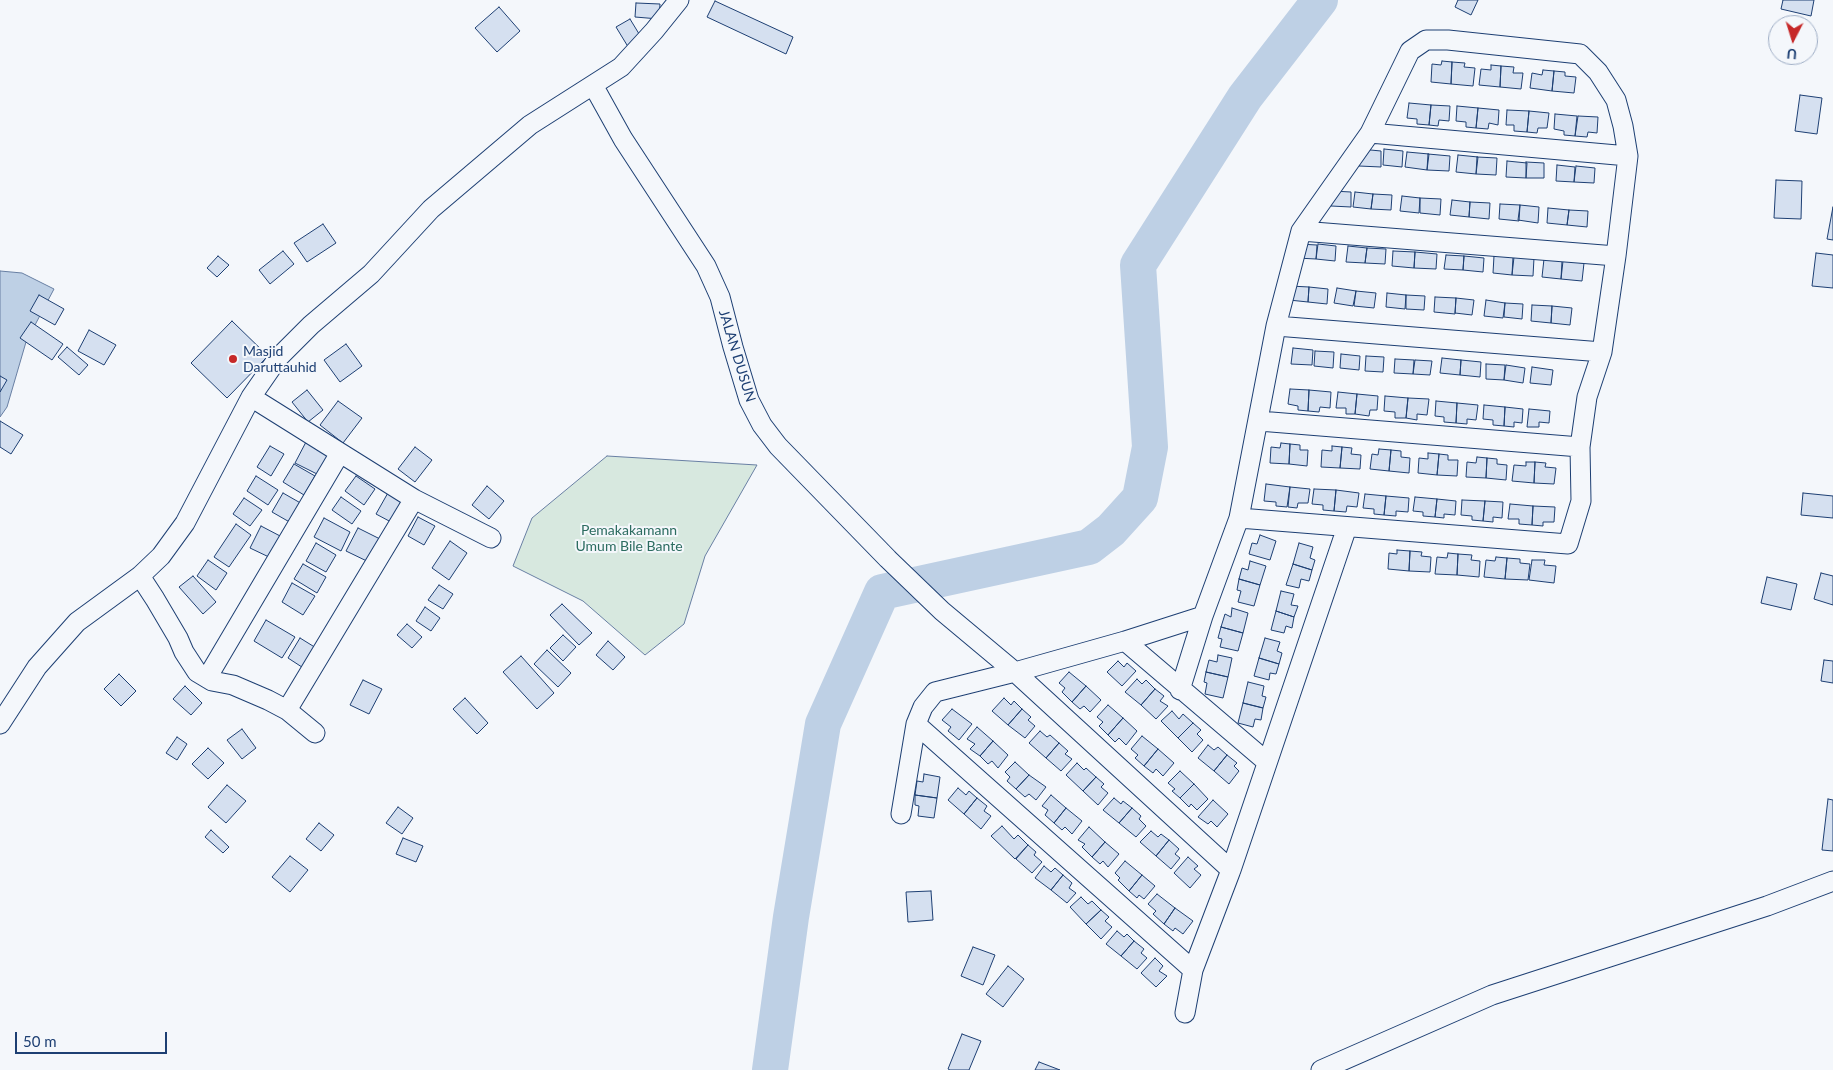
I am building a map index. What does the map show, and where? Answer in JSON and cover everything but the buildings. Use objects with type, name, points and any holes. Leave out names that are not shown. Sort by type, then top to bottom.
[{"type":"street","points":[[0,724],[37,667],[77,622],[140,576],[161,556],[185,523],[250,397],[278,358],[311,325],[371,274],[431,208],[530,125],[621,67],[679,0]]},
{"type":"street","points":[[1180,690],[1203,616],[1239,518],[1276,326],[1302,231],[1370,133],[1410,51],[1426,40],[1448,40],[1580,54],[1598,72],[1616,100],[1628,156],[1602,352],[1587,397],[1580,447],[1581,501],[1568,544],[1239,518]]},
{"type":"street","name":"JALAN DUSUN","points":[[593,86],[623,139],[706,266],[720,297],[732,347],[749,400],[762,425],[778,446],[888,559],[942,611],[1015,672],[1231,870]]},
{"type":"street","points":[[1370,133],[1628,156]]},
{"type":"street","points":[[1302,231],[1616,256]]},
{"type":"street","points":[[1276,326],[1602,352]]},
{"type":"street","points":[[250,397],[414,499],[491,538]]},
{"type":"street","points":[[1259,421],[1580,447]]},
{"type":"street","points":[[207,678],[340,453]]},
{"type":"street","points":[[287,710],[414,499]]},
{"type":"street","points":[[1185,1013],[1193,970],[1231,870],[1347,527]]},
{"type":"street","points":[[140,576],[155,598],[197,672],[212,681],[233,685],[287,710],[315,733]]},
{"type":"street","points":[[901,814],[916,724],[923,708],[935,692],[1125,641],[1203,616]]},
{"type":"street","points":[[1125,641],[1180,690],[1267,762]]},
{"type":"street","points":[[916,724],[1193,970]]},
{"type":"street","points":[[1321,1070],[1492,995],[1767,906],[1833,881]]},
{"type":"green space","name":"Pemakakamann Umum Bile Bante","points":[[607,456],[757,465],[705,556],[684,624],[645,655],[583,601],[513,566],[532,518]]},
{"type":"water","points":[[0,271],[22,273],[54,289],[26,342],[7,407],[0,417]]},
{"type":"waterway","points":[[770,1070],[791,917],[823,724],[882,592],[1089,547],[1111,530],[1140,498],[1150,447],[1138,265],[1245,97],[1320,0]]},
{"type":"place","name":"Masjid Daruttauhid","points":[[233,359]]}]
